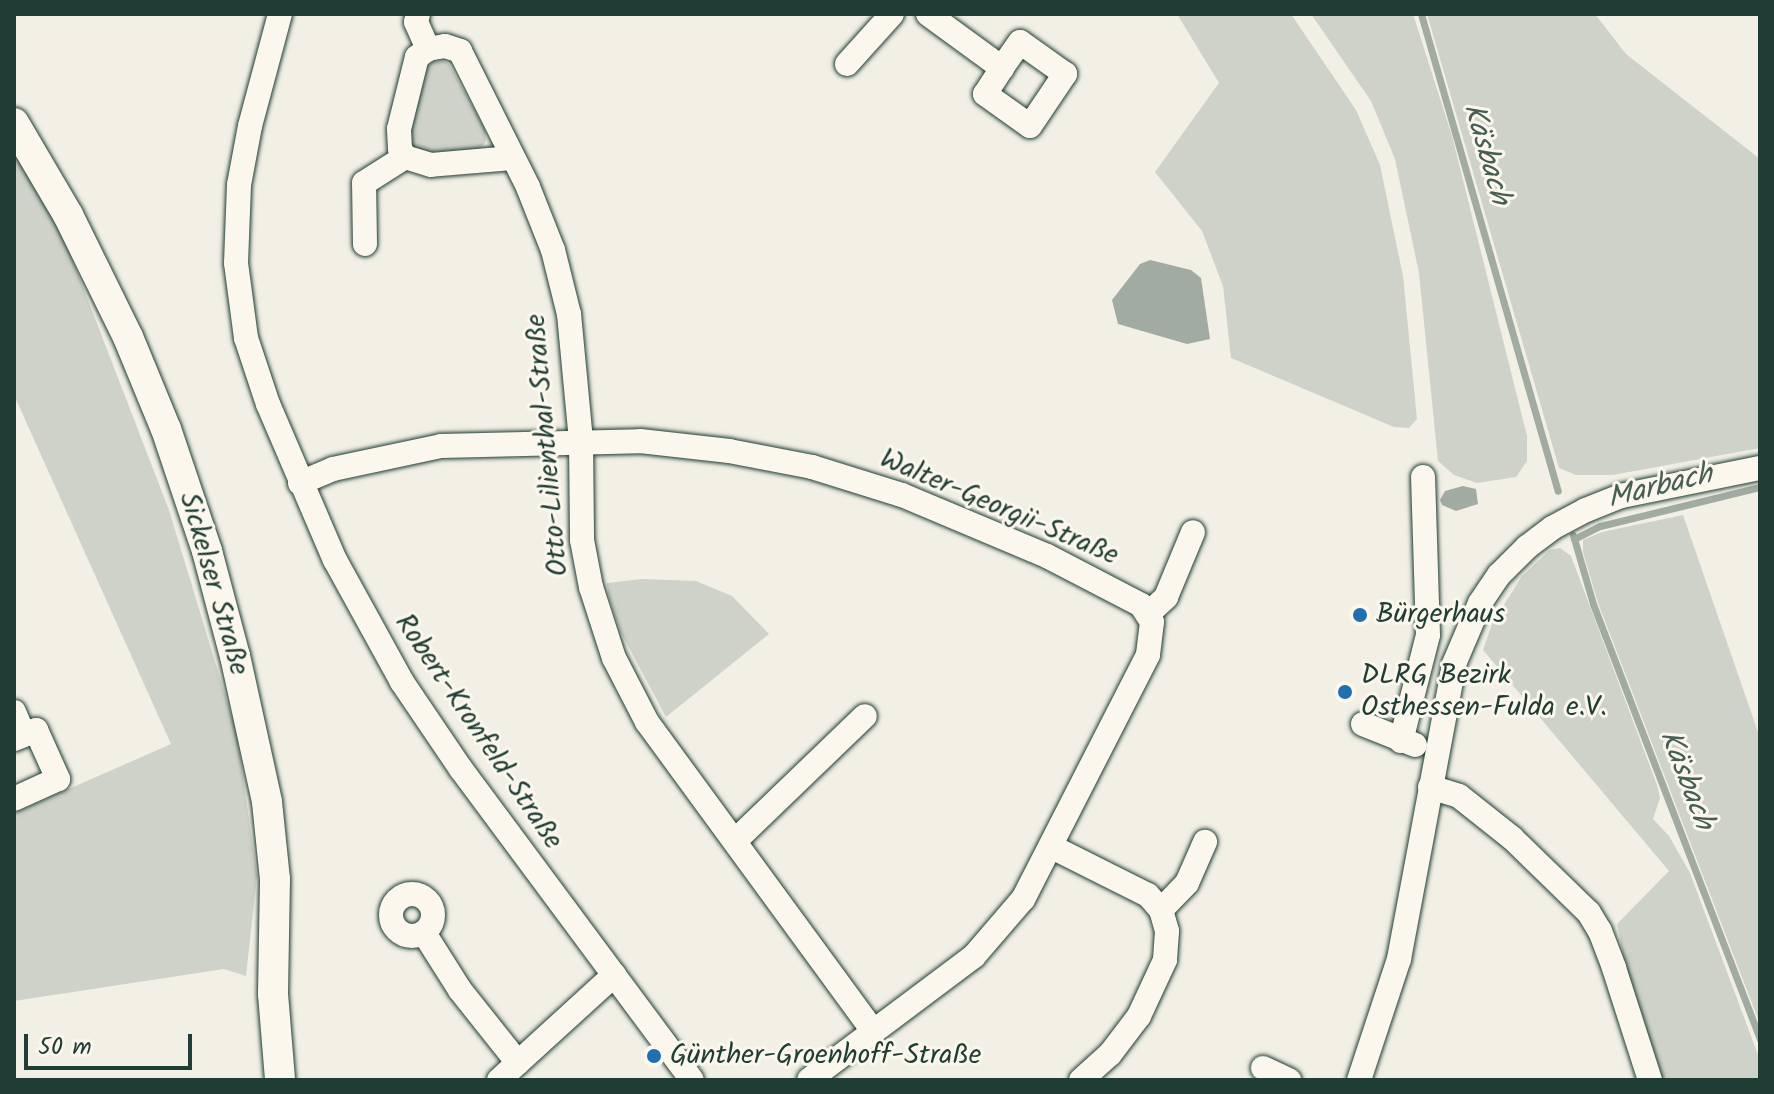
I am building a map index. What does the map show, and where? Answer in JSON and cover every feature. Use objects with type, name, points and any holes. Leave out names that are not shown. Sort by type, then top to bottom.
[{"type":"main road","name":"Sickelser Straße","points":[[14,123],[68,215],[128,337],[166,429],[207,551],[238,670],[271,828],[276,925],[273,994],[280,1080]]},
{"type":"street","name":"Robert-Kronfeld-Straße","points":[[280,14],[250,126],[239,185],[236,263],[246,338],[300,483],[335,560],[402,682],[461,769],[692,1080]]},
{"type":"street","points":[[418,14],[416,22],[428,49],[417,57],[399,129],[400,149],[405,157],[431,165],[512,158]]},
{"type":"street","points":[[847,64],[892,14]]},
{"type":"street","points":[[928,14],[1002,68]]},
{"type":"street","name":"Otto-Lilienthal-Straße","points":[[428,49],[445,46],[460,51],[553,250],[569,314],[581,440],[582,540],[591,587],[614,658],[647,722],[873,1031]]},
{"type":"street","points":[[365,244],[364,183],[405,157]]},
{"type":"street","name":"Walter-Georgii-Straße","points":[[300,483],[333,469],[441,446],[581,440],[640,441],[729,451],[812,467],[887,490],[1047,556],[1133,598],[1148,614]]},
{"type":"street","points":[[1359,1080],[1399,959],[1454,664],[1466,630],[1499,575],[1552,528],[1621,496],[1760,468]]},
{"type":"street","points":[[1401,741],[1428,635],[1423,477]]},
{"type":"street","points":[[809,1080],[974,956],[1023,899],[1148,655],[1153,632],[1148,614],[1166,597],[1193,532]]},
{"type":"street","points":[[14,712],[19,737],[36,730],[58,779],[14,799]]},
{"type":"street","points":[[735,841],[865,716]]},
{"type":"street","points":[[1363,724],[1401,741],[1436,751]]},
{"type":"street","points":[[1430,787],[1459,796],[1512,838],[1589,913],[1600,931],[1614,968],[1650,1080]]},
{"type":"street","points":[[1161,910],[1187,883],[1205,842]]},
{"type":"street","points":[[1052,847],[1148,895],[1161,910],[1167,931],[1165,960],[1139,1016],[1110,1054],[1081,1080]]},
{"type":"street","points":[[424,933],[460,990],[518,1063]]},
{"type":"street","points":[[499,1080],[614,975]]},
{"type":"street","points":[[1263,1068],[1289,1080]]},
{"type":"shaded area","points":[[1177,14],[1291,14],[1356,110],[1380,165],[1403,276],[1417,419],[1409,428],[1394,427],[1231,358],[1223,286],[1202,231],[1155,172],[1219,83]]},
{"type":"shaded area","points":[[1311,14],[1413,14],[1452,136],[1527,436],[1527,461],[1516,477],[1477,483],[1454,475],[1438,461],[1419,273],[1395,159],[1371,101]]},
{"type":"shaded area","points":[[1427,14],[1595,14],[1626,54],[1760,159],[1760,448],[1613,475],[1576,475],[1559,468]]},
{"type":"shaded area","points":[[433,62],[449,64],[485,129],[486,141],[480,149],[422,158],[411,151],[408,126],[419,75]]},
{"type":"shaded area","points":[[14,142],[42,181],[169,510],[237,734],[257,876],[246,976],[224,969],[14,1001],[14,813],[171,744],[14,395]]},
{"type":"shaded area","points":[[1150,260],[1191,270],[1201,278],[1210,339],[1187,344],[1118,324],[1112,300],[1140,264]]},
{"type":"shaded area","points":[[1463,486],[1476,489],[1478,504],[1456,511],[1442,505],[1440,500],[1445,491]]},
{"type":"shaded area","points":[[1683,515],[1760,738],[1760,1024],[1598,603],[1583,552],[1583,540],[1602,532]]},
{"type":"shaded area","points":[[1560,548],[1571,556],[1657,785],[1660,798],[1653,819],[1669,836],[1690,873],[1760,1060],[1760,1080],[1662,1080],[1625,964],[1617,924],[1669,871],[1483,650],[1492,624],[1522,576],[1550,550]]},
{"type":"shaded area","points":[[642,579],[696,581],[732,596],[769,634],[666,717],[620,631],[608,593],[607,583]]},
{"type":"waterway","name":"Käsbach","points":[[1421,14],[1558,491]]},
{"type":"waterway","name":"Marbach","points":[[1574,539],[1600,526],[1760,487]]},
{"type":"waterway","name":"Käsbach","points":[[1573,535],[1593,604],[1760,1040]]},
{"type":"place","name":"Bürgerhaus","points":[[1360,615]]},
{"type":"place","name":"DLRG Bezirk Osthessen-Fulda e.V.","points":[[1345,692]]},
{"type":"place","name":"Günther-Groenhoff-Straße","points":[[654,1056]]}]
